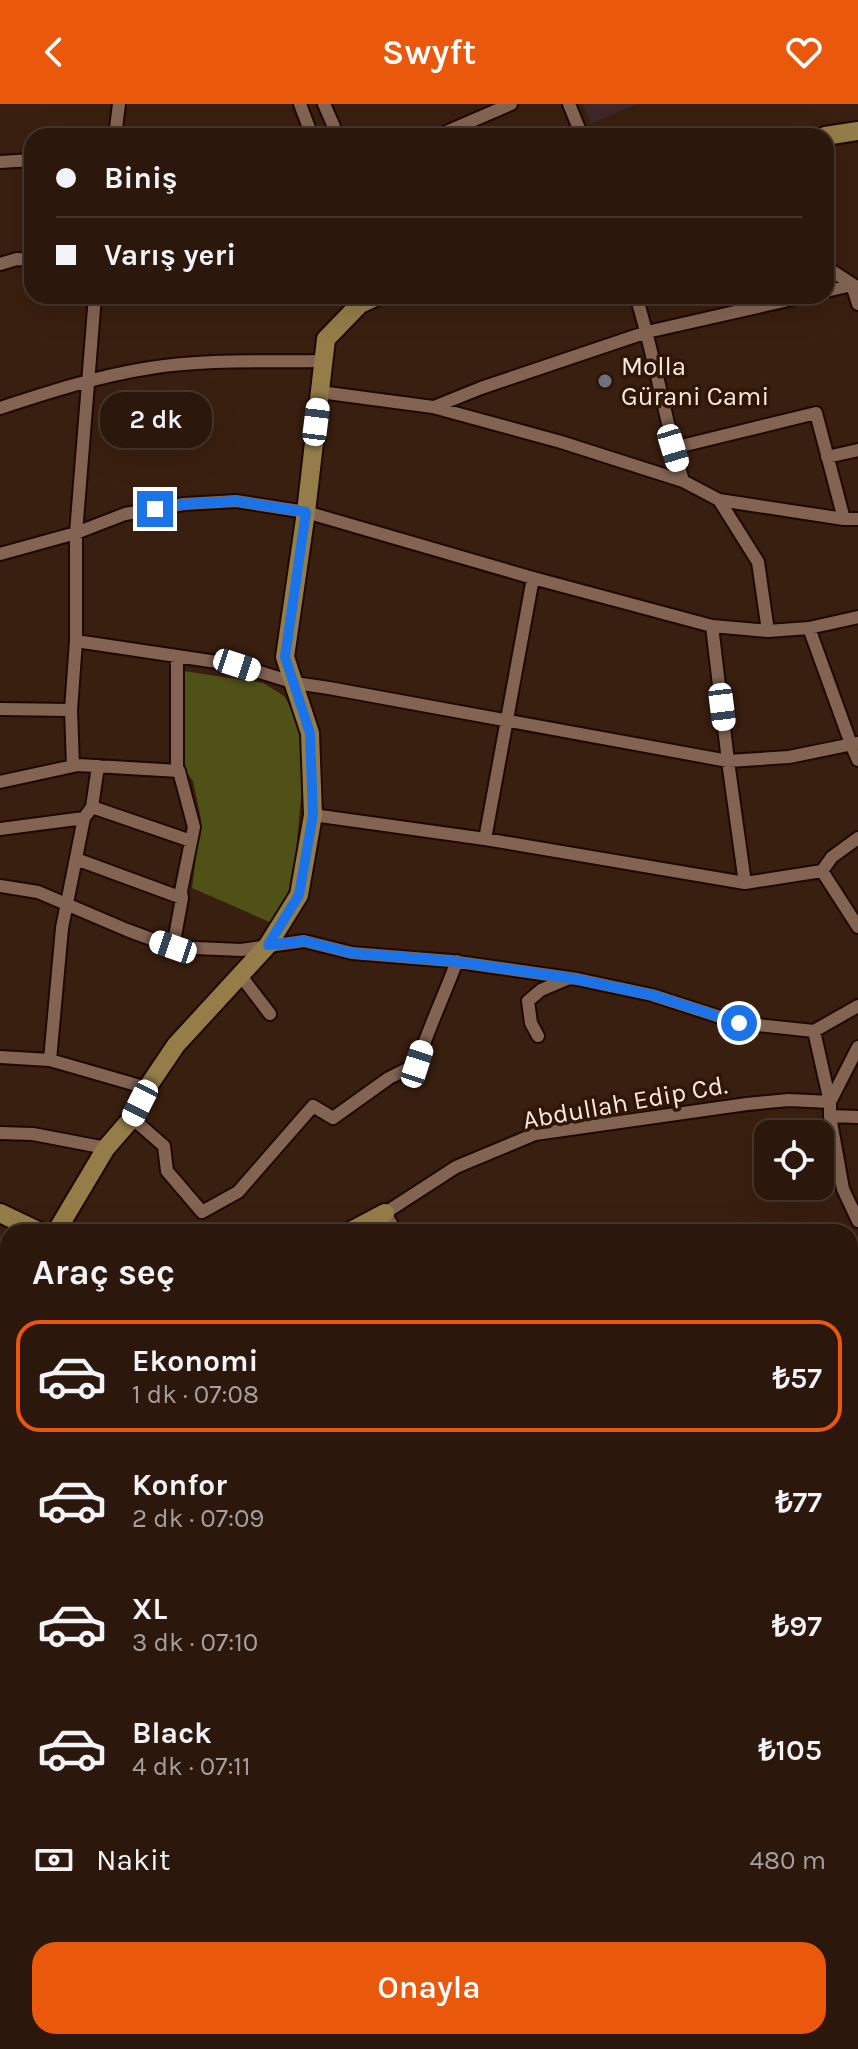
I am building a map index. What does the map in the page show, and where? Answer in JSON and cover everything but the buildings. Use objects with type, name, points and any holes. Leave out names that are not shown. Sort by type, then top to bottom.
[{"type":"street","points":[[116,128],[119,104]]},
{"type":"street","points":[[300,104],[309,128]]},
{"type":"street","points":[[324,104],[334,128]]},
{"type":"street","points":[[456,128],[511,104]]},
{"type":"street","points":[[569,104],[579,128]]},
{"type":"street","points":[[834,135],[858,131]]},
{"type":"street","points":[[0,162],[24,160]]},
{"type":"street","points":[[0,264],[24,259]]},
{"type":"street","points":[[834,272],[855,286],[858,304]]},
{"type":"street","points":[[834,290],[855,286]]},
{"type":"street","points":[[73,766],[71,710],[76,641],[76,533],[94,304]]},
{"type":"street","points":[[61,1224],[106,1148],[132,1118],[147,1088],[176,1045],[268,945],[299,895],[313,815],[310,733],[285,657],[326,339],[360,304]]},
{"type":"street","points":[[638,304],[683,481]]},
{"type":"street","points":[[433,407],[647,332],[771,304]]},
{"type":"street","points":[[0,408],[87,380],[152,367],[324,361]]},
{"type":"street","points":[[320,392],[433,407],[561,442],[683,481],[719,500],[858,519]]},
{"type":"street","points":[[673,448],[816,413],[844,519]]},
{"type":"street","points":[[827,457],[858,450]]},
{"type":"street","points":[[719,500],[758,562],[768,631]]},
{"type":"street","points":[[0,554],[76,533],[125,514],[184,504],[236,501],[306,512],[712,626],[768,631],[809,628],[858,617]]},
{"type":"street","points":[[485,839],[533,578]]},
{"type":"street","points":[[712,626],[745,883]]},
{"type":"street","points":[[809,628],[858,760]]},
{"type":"street","points":[[76,641],[237,665],[295,683],[728,761],[789,757],[854,744]]},
{"type":"street","points":[[173,947],[194,827],[177,768],[177,656]]},
{"type":"street","points":[[0,709],[71,710]]},
{"type":"street","points":[[0,782],[73,766],[179,771]]},
{"type":"street","points":[[50,1060],[62,928],[98,766]]},
{"type":"street","points":[[0,829],[88,812],[191,841]]},
{"type":"street","points":[[313,815],[485,839],[745,883],[822,871],[832,857],[858,838]]},
{"type":"street","points":[[76,859],[182,898]]},
{"type":"street","points":[[822,871],[858,927]]},
{"type":"street","points":[[0,886],[38,892],[173,947],[241,950],[304,941],[352,953],[457,961],[570,978],[652,995],[739,1023],[814,1031],[858,1006]]},
{"type":"street","points":[[132,1118],[164,1146],[167,1171],[202,1212],[238,1192],[313,1106],[333,1118],[389,1078],[417,1064],[457,961]]},
{"type":"street","points":[[241,976],[270,1014]]},
{"type":"street","points":[[538,1036],[531,1023],[528,1001],[541,990],[570,978]]},
{"type":"street","points":[[814,1031],[830,1102],[843,1189],[858,1221]]},
{"type":"street","points":[[830,1102],[858,1047]]},
{"type":"street","points":[[0,1057],[50,1060],[147,1088]]},
{"type":"street","name":"Abdullah Edip Cd.","points":[[385,1213],[456,1167],[535,1134],[747,1104],[789,1100],[830,1102]]},
{"type":"street","points":[[830,1116],[858,1117]]},
{"type":"street","points":[[0,1133],[33,1134],[106,1148]]},
{"type":"street","points":[[0,1213],[23,1224]]},
{"type":"street","points":[[364,1224],[385,1213],[391,1224]]},
{"type":"shaded area","points":[[583,104],[637,104],[591,124]]},
{"type":"shaded area","points":[[177,670],[263,683],[284,696],[297,719],[304,766],[292,894],[274,924],[192,888],[201,819],[193,781],[180,764]]},
{"type":"place","name":"Molla Gürani Cami","points":[[605,381]]},
{"type":"route","points":[[155,509],[236,501],[306,512],[285,657],[310,733],[313,815],[299,895],[268,945],[304,941],[352,953],[451,961],[570,978],[652,995],[739,1023]]}]
